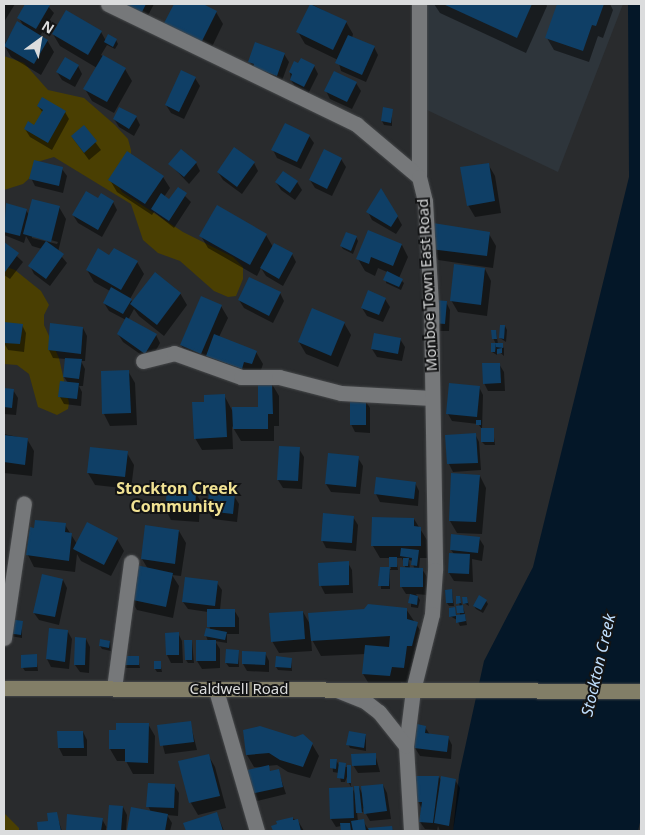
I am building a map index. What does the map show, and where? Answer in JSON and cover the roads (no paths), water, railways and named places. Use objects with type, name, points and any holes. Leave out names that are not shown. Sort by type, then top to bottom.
[{"type":"main road","name":"Caldwell Road","points":[[4,688],[413,690],[474,688],[641,691]]},
{"type":"street","name":"Monboe Town East Road","points":[[108,4],[356,124],[419,177],[425,201],[432,398],[434,587],[432,614],[413,690],[406,746],[410,831]]},
{"type":"street","points":[[419,4],[419,177]]},
{"type":"street","points":[[143,361],[174,353],[241,378],[279,377],[341,393],[432,398]]},
{"type":"street","points":[[4,638],[24,503]]},
{"type":"street","points":[[114,688],[131,562]]},
{"type":"street","points":[[336,689],[366,702],[379,712],[406,746]]},
{"type":"street","points":[[216,690],[257,831]]},
{"type":"water","name":"Stockton Creek","points":[[628,4],[641,4],[641,818],[638,831],[453,831],[459,775],[484,661],[533,567],[629,177]]},
{"type":"district","name":"Stockton Creek Community","points":[[177,497]]}]
